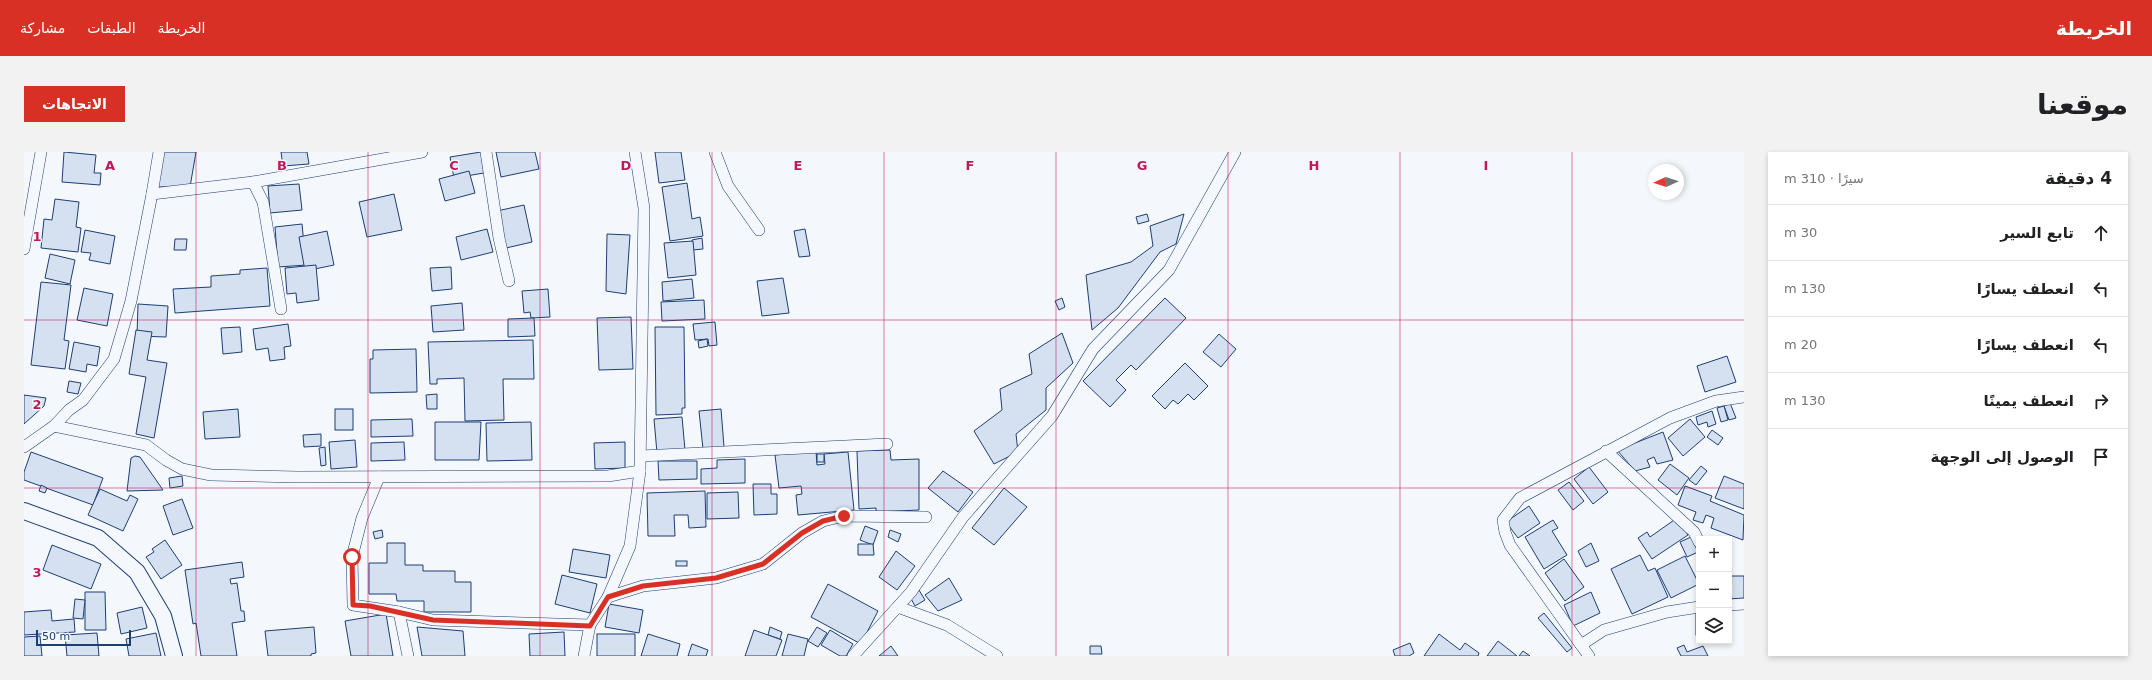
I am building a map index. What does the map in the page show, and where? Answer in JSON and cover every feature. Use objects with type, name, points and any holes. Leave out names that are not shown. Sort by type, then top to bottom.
[{"type":"street","points":[[24,249],[42,152]]},
{"type":"street","points":[[24,447],[54,426],[69,410],[83,400],[114,359],[131,301],[159,152]]},
{"type":"street","points":[[152,194],[253,182],[422,152]]},
{"type":"street","points":[[486,152],[499,238],[509,281]]},
{"type":"street","points":[[584,656],[590,626],[608,597],[630,546],[640,471],[644,208],[634,152]]},
{"type":"street","points":[[715,152],[728,186],[759,230]]},
{"type":"street","points":[[853,656],[911,592],[963,517],[1052,416],[1093,349],[1169,270],[1235,152]]},
{"type":"street","points":[[253,182],[263,202],[281,309]]},
{"type":"street","points":[[1589,656],[1510,544],[1504,532],[1503,520],[1520,498],[1670,418],[1716,401],[1744,397]]},
{"type":"street","points":[[54,426],[146,445],[166,460],[182,469],[211,476],[608,476],[640,471]]},
{"type":"street","points":[[641,456],[888,444]]},
{"type":"street","points":[[1606,451],[1694,532],[1696,536]]},
{"type":"street","points":[[379,477],[362,518],[352,557],[353,605],[399,612],[433,620],[590,626]]},
{"type":"street","points":[[24,511],[98,538],[137,572],[163,616],[174,656]]},
{"type":"street","points":[[608,597],[643,586],[716,578],[763,564],[802,533],[823,521],[844,516],[926,517]]},
{"type":"street","points":[[1732,605],[1744,604]]},
{"type":"street","points":[[898,607],[947,625],[997,656]]},
{"type":"street","points":[[1582,645],[1604,630],[1667,612],[1696,607]]},
{"type":"street","points":[[399,612],[408,656]]},
{"type":"building","points":[[64,152],[96,155],[94,173],[101,173],[100,185],[62,182]]},
{"type":"building","points":[[164,152],[196,152],[190,187],[157,187]]},
{"type":"building","points":[[281,152],[307,152],[309,164],[283,166]]},
{"type":"building","points":[[481,152],[484,173],[454,178],[450,157]]},
{"type":"building","points":[[496,152],[535,152],[539,169],[501,177]]},
{"type":"building","points":[[655,152],[681,152],[685,180],[659,183]]},
{"type":"building","points":[[469,171],[475,193],[445,201],[439,179]]},
{"type":"building","points":[[687,183],[692,219],[700,217],[703,236],[670,241],[662,187]]},
{"type":"building","points":[[299,184],[302,210],[270,213],[268,186]]},
{"type":"building","points":[[394,194],[402,230],[367,237],[359,202]]},
{"type":"building","points":[[55,199],[79,202],[76,227],[81,228],[78,252],[41,248],[44,219],[52,220]]},
{"type":"building","points":[[524,205],[532,242],[506,248],[497,211]]},
{"type":"building","points":[[1147,214],[1149,221],[1138,224],[1136,217]]},
{"type":"building","points":[[1184,214],[1176,244],[1160,252],[1118,308],[1092,330],[1086,275],[1131,262],[1153,246],[1150,226]]},
{"type":"building","points":[[302,224],[306,265],[278,267],[275,227]]},
{"type":"building","points":[[487,229],[493,252],[461,260],[456,237]]},
{"type":"building","points":[[805,229],[810,256],[799,257],[794,231]]},
{"type":"building","points":[[85,230],[115,236],[110,264],[89,260],[91,253],[81,252]]},
{"type":"building","points":[[327,231],[334,265],[305,271],[299,237]]},
{"type":"building","points":[[607,234],[630,235],[626,294],[606,291]]},
{"type":"building","points":[[702,238],[703,249],[693,250],[692,240]]},
{"type":"building","points":[[175,239],[187,239],[186,250],[174,250]]},
{"type":"building","points":[[693,241],[696,275],[668,278],[664,243]]},
{"type":"building","points":[[50,254],[75,260],[70,284],[45,278]]},
{"type":"building","points":[[316,265],[319,300],[297,303],[296,293],[287,294],[285,268]]},
{"type":"building","points":[[451,267],[452,289],[432,291],[430,268]]},
{"type":"building","points":[[267,268],[270,306],[175,313],[173,289],[211,287],[211,276],[240,274],[240,270]]},
{"type":"building","points":[[783,278],[789,313],[762,316],[757,281]]},
{"type":"building","points":[[692,279],[694,298],[663,301],[662,282]]},
{"type":"building","points":[[41,282],[71,285],[64,340],[69,341],[65,369],[31,365]]},
{"type":"building","points":[[84,288],[113,294],[107,326],[77,320]]},
{"type":"building","points":[[548,289],[550,317],[531,318],[530,312],[524,313],[522,291]]},
{"type":"building","points":[[1062,298],[1065,307],[1059,310],[1055,301]]},
{"type":"building","points":[[1165,298],[1186,318],[1136,370],[1131,365],[1116,380],[1126,390],[1110,407],[1083,381]]},
{"type":"building","points":[[704,300],[705,319],[662,321],[661,302]]},
{"type":"building","points":[[462,303],[464,330],[433,332],[431,306]]},
{"type":"building","points":[[138,304],[168,306],[166,337],[137,336]]},
{"type":"building","points":[[631,317],[633,369],[599,370],[597,318]]},
{"type":"building","points":[[534,318],[535,336],[508,337],[508,319]]},
{"type":"building","points":[[715,322],[717,345],[709,346],[708,339],[695,340],[693,324]]},
{"type":"building","points":[[288,324],[291,346],[284,347],[285,359],[270,361],[268,348],[256,350],[253,329]]},
{"type":"building","points":[[240,327],[242,352],[223,354],[221,328]]},
{"type":"building","points":[[655,327],[684,327],[685,408],[682,408],[682,414],[656,415]]},
{"type":"building","points":[[136,330],[152,332],[147,360],[167,363],[154,438],[136,434],[146,377],[129,374]]},
{"type":"building","points":[[1062,333],[1073,363],[1046,388],[1046,410],[1016,434],[1018,452],[994,464],[974,431],[1002,410],[1000,389],[1032,374],[1029,354]]},
{"type":"building","points":[[1219,334],[1236,349],[1221,367],[1203,352]]},
{"type":"building","points":[[707,339],[708,346],[699,348],[698,341]]},
{"type":"building","points":[[533,340],[534,379],[503,379],[504,420],[465,421],[464,378],[437,379],[437,384],[430,384],[428,342]]},
{"type":"building","points":[[74,342],[100,347],[97,366],[87,364],[86,372],[69,369]]},
{"type":"building","points":[[416,349],[417,392],[370,393],[370,359],[373,359],[373,350]]},
{"type":"building","points":[[1727,356],[1736,382],[1705,392],[1697,366]]},
{"type":"building","points":[[1185,363],[1208,386],[1194,400],[1188,394],[1178,404],[1173,400],[1165,409],[1152,396]]},
{"type":"building","points":[[69,381],[81,383],[78,394],[67,392]]},
{"type":"building","points":[[437,394],[437,409],[427,409],[426,395]]},
{"type":"building","points":[[24,395],[46,398],[44,406],[24,424]]},
{"type":"building","points":[[1730,403],[1736,418],[1729,420],[1724,406]]},
{"type":"building","points":[[1724,406],[1728,420],[1721,422],[1717,408]]},
{"type":"building","points":[[238,409],[240,437],[205,439],[203,412]]},
{"type":"building","points":[[335,409],[353,409],[353,430],[335,430]]},
{"type":"building","points":[[721,409],[724,447],[703,449],[699,411]]},
{"type":"building","points":[[1712,411],[1716,424],[1708,427],[1707,422],[1698,425],[1696,417]]},
{"type":"building","points":[[682,417],[685,450],[657,453],[654,419]]},
{"type":"building","points":[[412,419],[413,436],[371,437],[371,420]]},
{"type":"building","points":[[1690,419],[1705,437],[1683,456],[1668,438]]},
{"type":"building","points":[[435,422],[481,422],[479,460],[435,460]]},
{"type":"building","points":[[531,422],[532,460],[487,461],[486,423]]},
{"type":"building","points":[[1712,430],[1723,438],[1718,445],[1707,437]]},
{"type":"building","points":[[1663,432],[1673,460],[1657,464],[1654,457],[1647,460],[1650,467],[1635,471],[1617,450]]},
{"type":"building","points":[[321,434],[321,446],[304,447],[303,435]]},
{"type":"building","points":[[355,440],[357,467],[331,469],[329,442]]},
{"type":"building","points":[[404,442],[405,460],[371,461],[371,443]]},
{"type":"building","points":[[625,442],[625,468],[595,469],[594,443]]},
{"type":"building","points":[[325,447],[326,465],[321,466],[319,448]]},
{"type":"building","points":[[890,450],[891,460],[919,459],[919,510],[876,512],[876,508],[859,509],[857,451]]},
{"type":"building","points":[[816,451],[817,465],[825,464],[824,454],[848,452],[854,510],[798,515],[796,495],[802,494],[801,486],[779,488],[775,455]]},
{"type":"building","points":[[31,452],[103,478],[93,505],[24,480],[24,472]]},
{"type":"building","points":[[817,454],[824,454],[824,462],[817,462]]},
{"type":"building","points":[[135,456],[140,457],[163,490],[127,491],[131,458]]},
{"type":"building","points":[[745,459],[745,483],[701,484],[701,469],[717,468],[717,460]]},
{"type":"building","points":[[658,461],[697,461],[697,479],[659,480]]},
{"type":"building","points":[[1670,464],[1689,478],[1677,495],[1658,480]]},
{"type":"building","points":[[1701,466],[1707,471],[1696,485],[1689,480]]},
{"type":"building","points":[[1589,467],[1608,492],[1593,504],[1574,479]]},
{"type":"building","points":[[943,471],[973,492],[958,512],[928,488]]},
{"type":"building","points":[[182,476],[183,486],[170,488],[169,478]]},
{"type":"building","points":[[1724,476],[1744,484],[1744,509],[1715,498]]},
{"type":"building","points":[[1569,482],[1584,501],[1573,510],[1558,490]]},
{"type":"building","points":[[753,484],[771,484],[771,494],[777,494],[777,514],[754,515]]},
{"type":"building","points":[[41,485],[47,488],[45,493],[39,491]]},
{"type":"building","points":[[1685,486],[1712,496],[1710,501],[1744,515],[1743,540],[1711,528],[1714,518],[1706,515],[1703,523],[1693,520],[1696,512],[1678,505]]},
{"type":"building","points":[[1004,488],[1027,507],[994,545],[972,528]]},
{"type":"building","points":[[100,489],[127,501],[130,495],[138,499],[123,531],[88,515]]},
{"type":"building","points":[[705,491],[706,527],[689,528],[688,515],[674,515],[675,536],[648,536],[647,493]]},
{"type":"building","points":[[738,492],[739,518],[707,519],[707,493]]},
{"type":"building","points":[[182,499],[193,528],[173,535],[163,506]]},
{"type":"building","points":[[1529,506],[1540,523],[1518,538],[1506,522]]},
{"type":"building","points":[[1677,518],[1688,535],[1652,559],[1638,538],[1647,532],[1650,537]]},
{"type":"building","points":[[1553,520],[1558,528],[1552,531],[1567,555],[1544,569],[1525,537]]},
{"type":"building","points":[[865,526],[878,531],[873,545],[860,540]]},
{"type":"building","points":[[382,530],[383,537],[375,539],[373,532]]},
{"type":"building","points":[[890,530],[901,534],[898,542],[888,537]]},
{"type":"building","points":[[1691,537],[1696,548],[1696,553],[1687,557],[1680,542]]},
{"type":"building","points":[[165,540],[182,565],[161,579],[146,557],[154,552],[152,549]]},
{"type":"building","points":[[387,543],[405,543],[405,565],[423,565],[423,571],[455,571],[455,582],[471,582],[471,612],[424,612],[424,601],[397,601],[396,594],[369,594],[369,563],[387,563]]},
{"type":"building","points":[[1591,543],[1599,561],[1586,567],[1578,551]]},
{"type":"building","points":[[858,544],[873,544],[874,555],[858,555]]},
{"type":"building","points":[[52,545],[101,564],[91,589],[43,570]]},
{"type":"building","points":[[573,549],[610,555],[606,578],[569,572]]},
{"type":"building","points":[[896,551],[915,566],[897,590],[879,577]]},
{"type":"building","points":[[1640,555],[1648,571],[1655,568],[1668,597],[1632,614],[1611,569]]},
{"type":"building","points":[[1685,556],[1696,578],[1696,586],[1671,598],[1657,570]]},
{"type":"building","points":[[1564,559],[1584,587],[1565,601],[1545,573]]},
{"type":"building","points":[[676,561],[687,561],[687,566],[676,566]]},
{"type":"building","points":[[242,562],[244,577],[230,579],[231,584],[237,583],[241,611],[244,611],[245,621],[232,623],[237,656],[201,656],[196,623],[193,624],[185,570]]},
{"type":"building","points":[[562,575],[597,584],[590,613],[555,604]]},
{"type":"building","points":[[1732,576],[1744,576],[1744,598],[1732,599]]},
{"type":"building","points":[[949,578],[962,600],[938,611],[925,595]]},
{"type":"building","points":[[828,584],[878,611],[861,644],[811,617]]},
{"type":"building","points":[[919,590],[925,600],[915,606],[909,595]]},
{"type":"building","points":[[85,592],[105,592],[106,630],[85,630]]},
{"type":"building","points":[[1591,592],[1600,613],[1573,626],[1564,605]]},
{"type":"building","points":[[75,599],[85,600],[83,619],[73,618]]},
{"type":"building","points":[[609,604],[643,610],[639,633],[605,627]]},
{"type":"building","points":[[142,607],[147,628],[121,634],[117,613]]},
{"type":"building","points":[[51,610],[52,621],[74,619],[75,632],[24,635],[24,612]]},
{"type":"building","points":[[1544,613],[1572,648],[1567,652],[1538,618]]},
{"type":"building","points":[[386,614],[393,656],[351,656],[345,621]]},
{"type":"building","points":[[314,627],[316,653],[311,654],[311,656],[268,656],[265,631]]},
{"type":"building","points":[[417,627],[463,631],[465,656],[422,656]]},
{"type":"building","points":[[770,627],[782,632],[780,639],[768,635]]},
{"type":"building","points":[[817,627],[827,633],[818,647],[808,641]]},
{"type":"building","points":[[754,630],[782,640],[776,656],[745,656]]},
{"type":"building","points":[[830,630],[853,644],[846,656],[840,656],[821,645]]},
{"type":"building","points":[[564,632],[565,656],[530,656],[529,634]]},
{"type":"building","points":[[97,633],[99,656],[67,656],[65,635]]},
{"type":"building","points":[[156,633],[161,656],[129,656],[126,639]]},
{"type":"building","points":[[597,634],[635,634],[635,656],[597,656]]},
{"type":"building","points":[[648,634],[680,644],[677,656],[641,656]]},
{"type":"building","points":[[788,634],[808,639],[804,656],[782,656]]},
{"type":"building","points":[[1439,634],[1460,650],[1465,643],[1479,653],[1478,656],[1424,656]]},
{"type":"building","points":[[40,636],[42,656],[24,656],[24,637]]},
{"type":"building","points":[[1498,641],[1517,656],[1487,656]]},
{"type":"building","points":[[1410,643],[1414,653],[1409,656],[1395,656],[1393,650]]},
{"type":"building","points":[[692,644],[708,650],[706,656],[688,656]]},
{"type":"building","points":[[1684,645],[1687,652],[1703,646],[1708,656],[1681,656],[1677,648]]},
{"type":"building","points":[[891,646],[898,656],[879,656]]},
{"type":"building","points":[[1090,646],[1101,646],[1102,654],[1090,654]]},
{"type":"building","points":[[1523,651],[1530,656],[1519,656]]},
{"type":"route","points":[[352,557],[353,605],[370,606],[433,620],[590,626],[608,597],[643,586],[716,578],[763,564],[802,533],[823,521],[844,516]]}]
